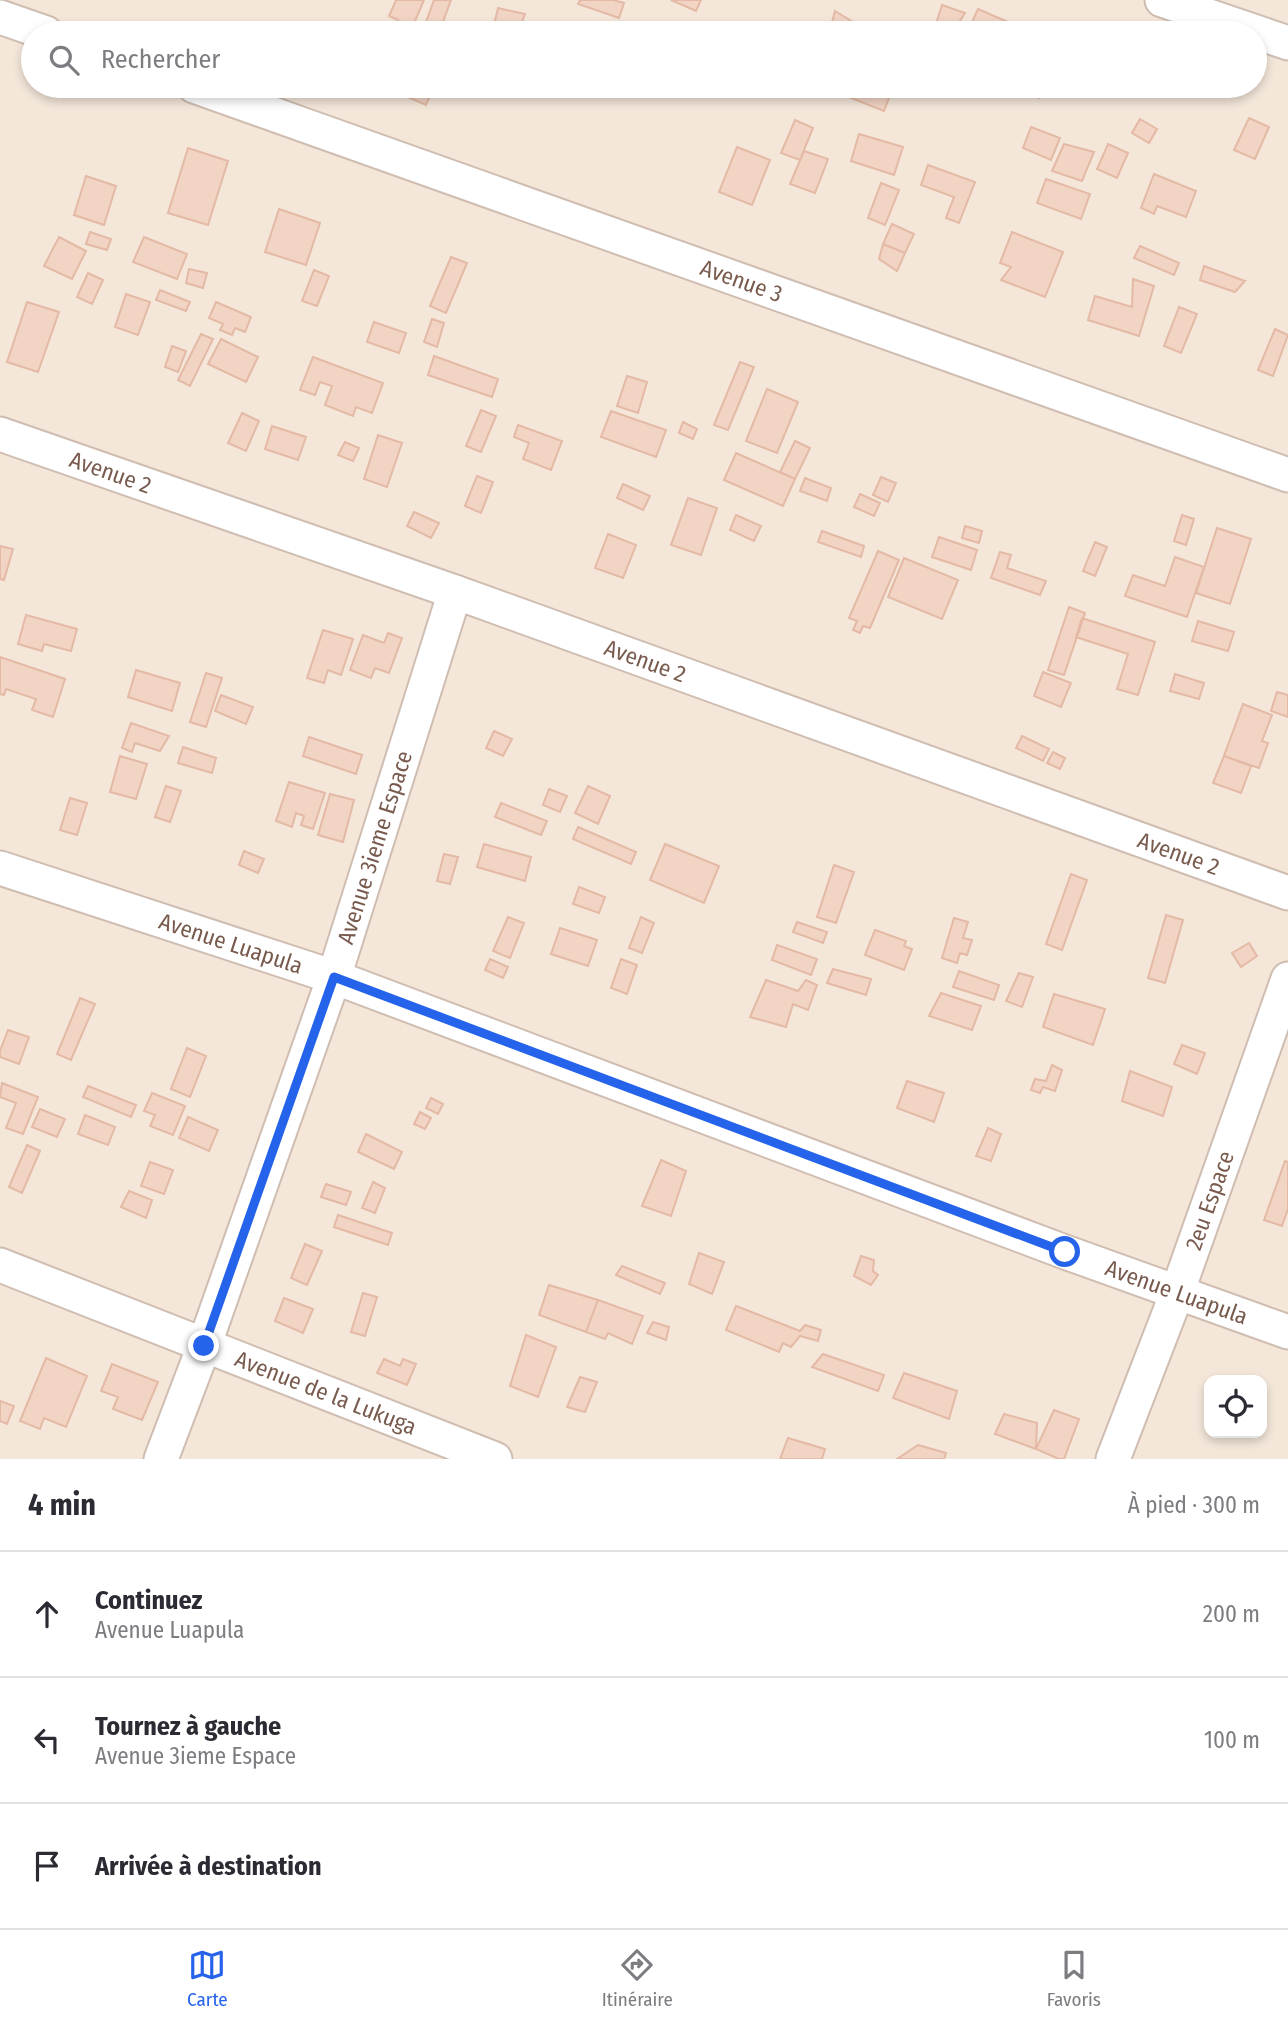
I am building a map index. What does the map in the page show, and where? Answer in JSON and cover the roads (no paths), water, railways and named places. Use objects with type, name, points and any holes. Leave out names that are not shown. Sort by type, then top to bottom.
[{"type":"street","points":[[1162,0],[1224,21]]},
{"type":"street","points":[[0,17],[21,24]]},
{"type":"street","points":[[1267,36],[1288,43]]},
{"type":"street","name":"Avenue 3","points":[[228,98],[1288,475]]},
{"type":"street","name":"Avenue 2","points":[[0,434],[455,592],[1288,893]]},
{"type":"street","name":"Avenue 3ieme Espace","points":[[161,1459],[204,1346],[334,977],[455,592]]},
{"type":"street","name":"Avenue Luapula","points":[[0,868],[334,977],[1177,1293],[1288,1332]]},
{"type":"street","name":"2eu Espace","points":[[1113,1459],[1177,1293],[1288,979]]},
{"type":"street","name":"Avenue de la Lukuga","points":[[0,1265],[495,1459]]}]
